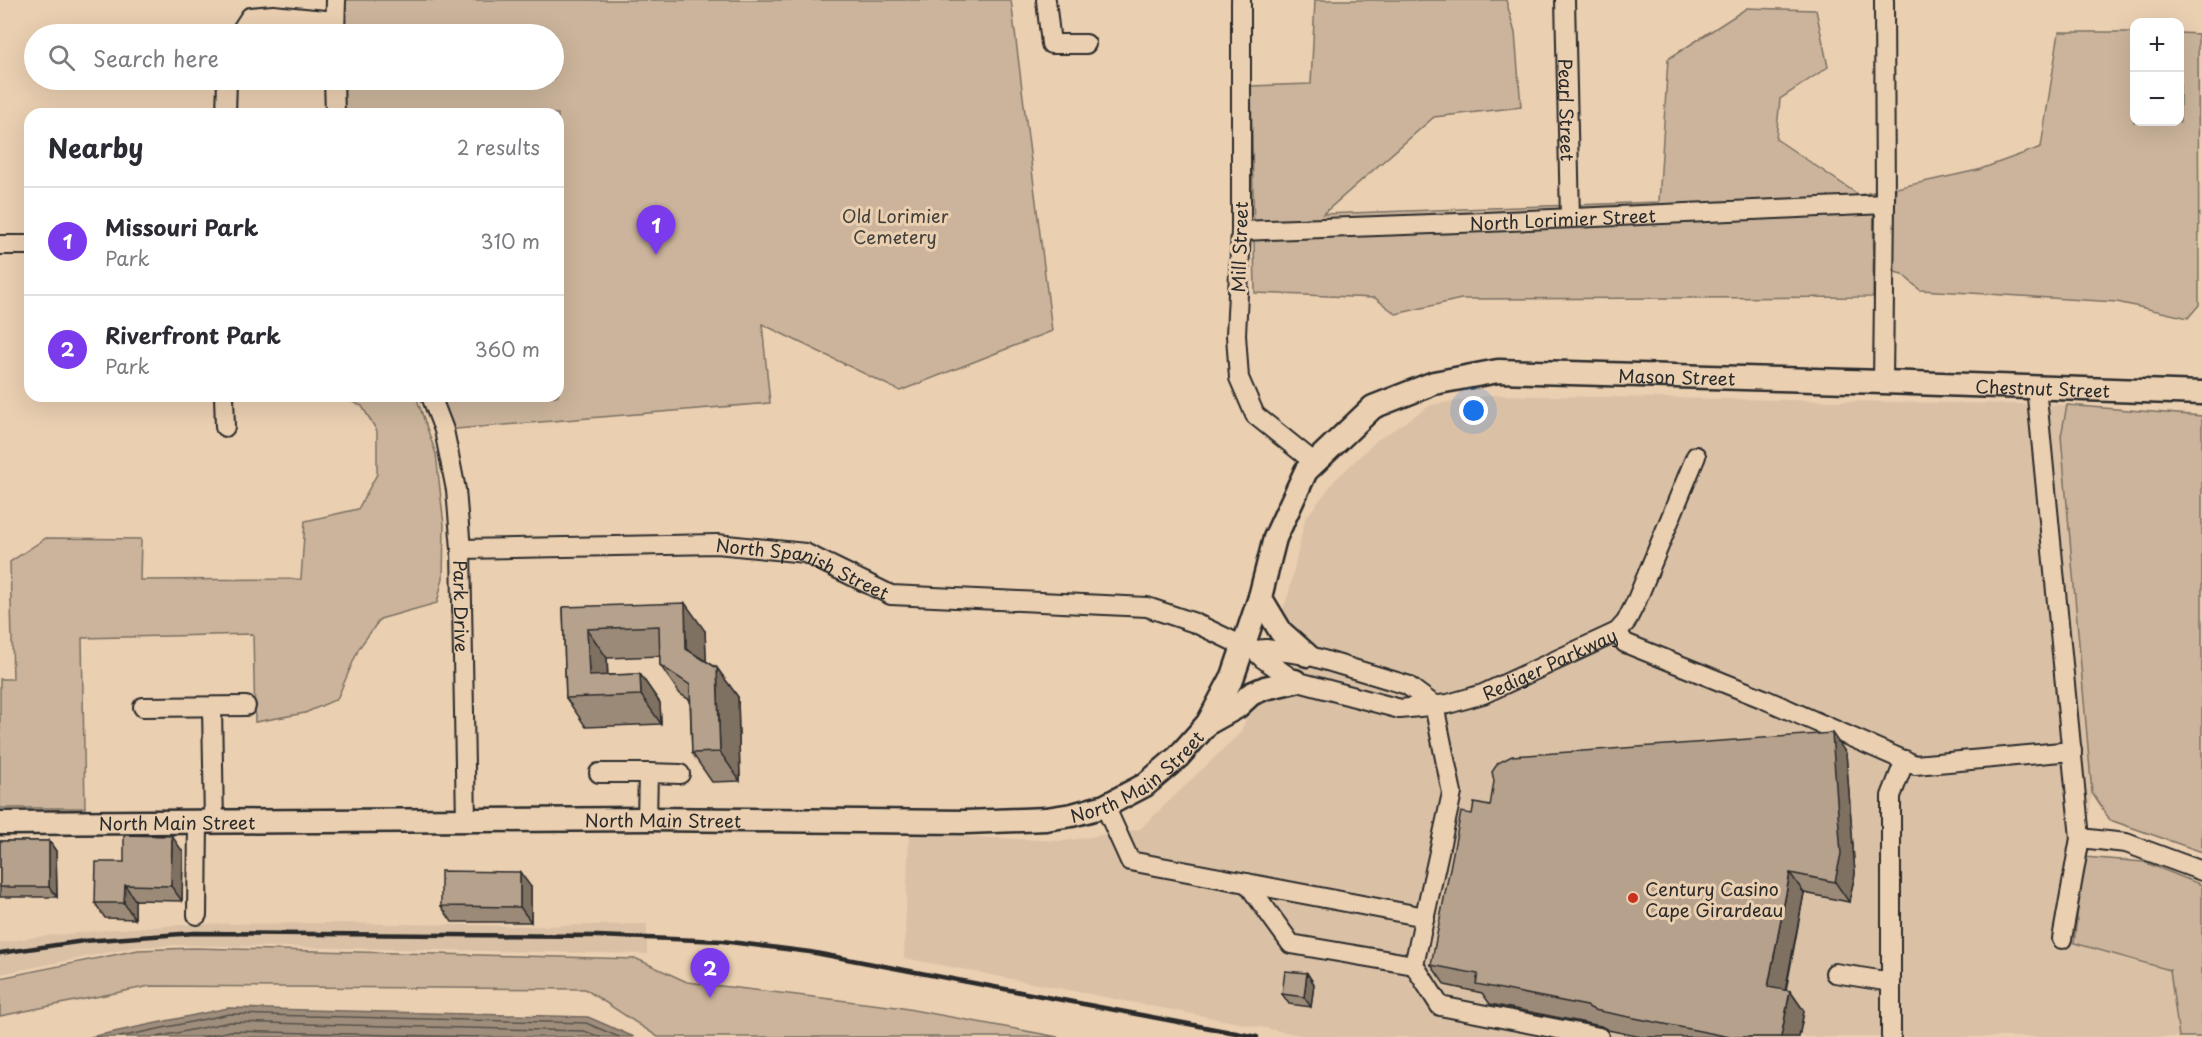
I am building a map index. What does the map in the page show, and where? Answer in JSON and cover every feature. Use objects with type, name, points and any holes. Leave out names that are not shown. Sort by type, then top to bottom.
[{"type":"main road","name":"Mason Street","points":[[1249,648],[1275,538],[1306,471],[1373,407],[1434,383],[1498,372],[1883,382]]},
{"type":"main road","name":"Chestnut Street","points":[[1883,382],[2202,393]]},
{"type":"main road","points":[[1260,597],[1281,632],[1307,655]]},
{"type":"main road","name":"North Main Street","points":[[0,823],[466,822],[648,819],[995,821],[1072,815],[1104,806],[1145,785],[1178,757],[1208,723],[1249,648]]},
{"type":"main road","points":[[1208,723],[1237,707],[1251,694],[1295,681]]},
{"type":"street","points":[[335,24],[336,0]]},
{"type":"street","points":[[1046,0],[1051,44],[1086,44]]},
{"type":"street","name":"Mill Street","points":[[1241,0],[1241,231],[1236,334],[1239,378],[1255,415],[1315,463]]},
{"type":"street","name":"Pearl Street","points":[[1565,0],[1570,218]]},
{"type":"street","points":[[1883,382],[1884,0]]},
{"type":"street","points":[[243,24],[250,9],[316,24]]},
{"type":"street","points":[[226,108],[227,90]]},
{"type":"street","points":[[334,90],[335,108]]},
{"type":"street","name":"North Lorimier Street","points":[[1241,231],[1885,204]]},
{"type":"street","points":[[0,245],[24,245]]},
{"type":"street","points":[[2036,387],[2080,838],[2062,939]]},
{"type":"street","points":[[225,402],[225,427]]},
{"type":"street","name":"Park Drive","points":[[433,402],[444,430],[454,480],[461,549],[466,822]]},
{"type":"street","name":"Rediger Parkway","points":[[1249,648],[1295,681],[1400,709],[1466,700],[1483,694],[1617,632],[1626,622],[1696,456]]},
{"type":"street","name":"North Spanish Street","points":[[461,549],[717,544],[805,553],[891,595],[1147,607],[1195,623],[1249,648]]},
{"type":"street","points":[[1617,632],[1625,643],[1764,699],[1915,765],[2072,751]]},
{"type":"street","points":[[1249,648],[1307,655],[1407,685],[1434,705],[1452,793],[1414,965],[1440,1006],[1599,1037]]},
{"type":"street","points":[[142,707],[246,706]]},
{"type":"street","points":[[197,915],[206,822],[212,707]]},
{"type":"street","points":[[1891,1037],[1891,796],[1905,760]]},
{"type":"street","points":[[599,773],[680,774]]},
{"type":"street","points":[[648,773],[648,819]]},
{"type":"street","points":[[1104,806],[1130,861],[1425,917]]},
{"type":"street","points":[[2080,838],[2126,843],[2202,871]]},
{"type":"street","points":[[1247,883],[1291,944],[1414,965]]},
{"type":"street","points":[[1835,974],[1891,982]]},
{"type":"shaded area","points":[[1493,395],[2067,405],[2061,436],[2092,793],[2074,942],[2170,970],[2179,1037],[1311,1037],[904,958],[909,834],[1064,841],[1140,829],[1241,732],[1289,592],[1305,519],[1335,480],[1376,441],[1431,405]]},
{"type":"shaded area","points":[[197,924],[534,926],[647,924],[647,954],[178,945],[136,947],[0,974],[0,943],[28,938]]},
{"type":"green space","name":"Old Lorimier Cemetery","points":[[336,0],[1011,0],[1052,331],[900,391],[762,324],[770,403],[444,430],[433,402],[564,402],[564,108],[335,108],[334,90],[564,90],[564,24],[335,24]]},
{"type":"green space","points":[[1315,0],[1506,0],[1515,33],[1521,107],[1434,117],[1323,214],[1659,202],[1668,59],[1747,8],[1816,10],[1828,67],[1780,99],[1776,139],[1859,195],[1874,192],[1873,297],[1461,299],[1396,314],[1375,298],[1255,293],[1251,86],[1311,84]]},
{"type":"green space","points":[[2059,32],[2130,32],[2130,126],[2184,126],[2184,33],[2198,34],[2199,305],[2188,318],[2117,302],[1920,290],[1902,274],[1891,271],[1896,188],[1978,170],[2041,147]]},
{"type":"green space","points":[[352,402],[418,402],[436,454],[444,525],[443,578],[437,603],[380,619],[359,648],[337,699],[305,713],[255,722],[253,634],[82,638],[85,808],[0,808],[0,679],[13,679],[10,562],[46,538],[141,539],[140,580],[301,579],[305,521],[358,509],[377,474],[377,431],[362,406]]},
{"type":"green space","points":[[2067,405],[2202,416],[2202,852],[2110,820],[2092,793],[2061,436]]},
{"type":"green space","points":[[2084,857],[2144,862],[2202,885],[2202,1037],[2179,1037],[2170,970],[2074,943]]},
{"type":"green space","points":[[194,948],[637,959],[687,982],[897,1007],[1058,1037],[658,1037],[585,989],[150,986],[0,1016],[0,978],[138,950]]},
{"type":"water","points":[[228,1008],[588,1017],[634,1037],[90,1037]]},
{"type":"building","points":[[685,603],[686,649],[717,668],[720,752],[692,753],[690,685],[660,665],[659,626],[587,629],[589,676],[640,674],[641,695],[566,698],[563,607]]},
{"type":"building","name":"Century Casino Cape Girardeau","points":[[1832,733],[1841,854],[1835,882],[1790,873],[1768,987],[1790,991],[1781,1037],[1730,1037],[1594,1010],[1587,1006],[1476,984],[1478,974],[1431,965],[1461,812],[1472,814],[1474,803],[1490,806],[1494,781],[1492,772],[1498,763],[1512,756]]},
{"type":"building","points":[[124,835],[172,836],[171,886],[125,885],[124,903],[95,903],[96,862],[124,862]]},
{"type":"building","points":[[0,841],[49,841],[49,887],[0,887]]},
{"type":"building","points":[[441,871],[520,872],[520,907],[441,906]]},
{"type":"building","points":[[1285,971],[1307,973],[1304,997],[1282,994]]},
{"type":"railway","points":[[0,953],[84,941],[195,933],[597,936],[722,941],[810,952],[1257,1037]]},
{"type":"place","name":"Missouri Park","points":[[656,255]]},
{"type":"place","name":"Century Casino Cape Girardeau","points":[[1633,898]]},
{"type":"place","name":"Riverfront Park","points":[[710,998]]}]
